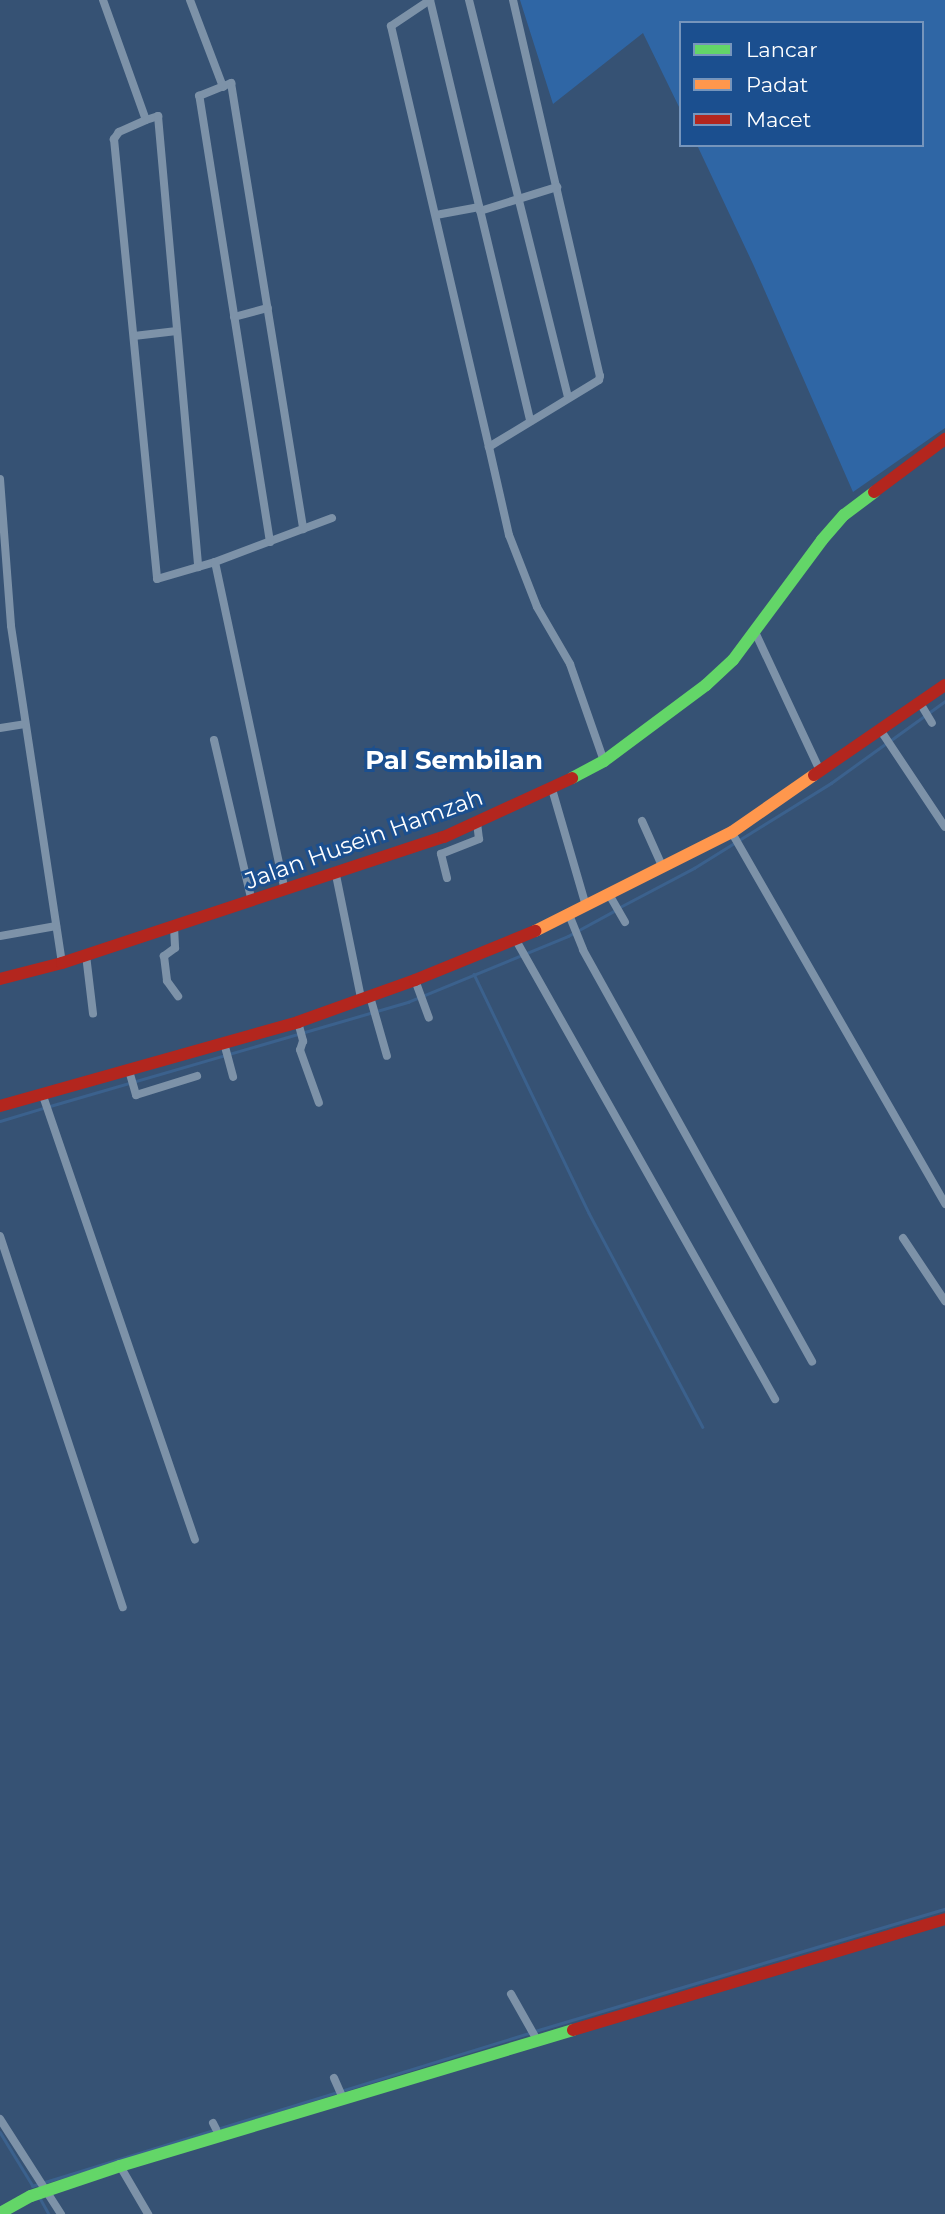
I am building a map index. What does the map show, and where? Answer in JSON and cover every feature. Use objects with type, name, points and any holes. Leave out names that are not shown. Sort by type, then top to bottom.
[{"type":"street","points":[[103,0],[146,120]]},
{"type":"street","points":[[190,0],[223,87]]},
{"type":"street","points":[[530,421],[430,0],[391,26],[509,535],[537,607],[570,663],[604,761]]},
{"type":"street","points":[[469,0],[568,398]]},
{"type":"street","points":[[488,447],[599,380],[600,376],[513,0]]},
{"type":"street","points":[[270,542],[199,96],[231,83],[303,529]]},
{"type":"street","points":[[198,567],[158,116],[146,120],[119,132],[114,139],[157,579],[198,567],[215,562],[332,518]]},
{"type":"street","points":[[436,215],[479,209],[557,187]]},
{"type":"street","points":[[234,317],[268,308]]},
{"type":"street","points":[[134,336],[177,331]]},
{"type":"street","name":"Jalan Husein Hamzah","points":[[0,979],[62,963],[336,875],[477,822],[552,789],[604,761],[706,685],[733,660],[797,572],[844,515],[945,439]]},
{"type":"street","points":[[0,479],[10,626],[62,963]]},
{"type":"street","points":[[215,562],[285,891]]},
{"type":"street","points":[[755,632],[820,771]]},
{"type":"street","points":[[0,1106],[43,1097],[299,1025],[417,982],[516,941],[732,832],[921,706],[945,685]]},
{"type":"street","points":[[921,706],[932,723]]},
{"type":"street","points":[[0,728],[25,724]]},
{"type":"street","points":[[881,731],[945,827]]},
{"type":"street","points":[[214,740],[252,902]]},
{"type":"street","points":[[552,789],[586,906]]},
{"type":"street","points":[[642,821],[663,868]]},
{"type":"street","points":[[447,878],[441,854],[480,839],[477,822]]},
{"type":"street","points":[[732,832],[945,1204]]},
{"type":"street","points":[[336,875],[367,998],[387,1056]]},
{"type":"street","points":[[610,895],[625,922]]},
{"type":"street","points":[[570,915],[577,937],[812,1362]]},
{"type":"street","points":[[0,936],[57,926]]},
{"type":"street","points":[[174,926],[175,947],[164,956],[167,981],[178,996]]},
{"type":"street","points":[[516,941],[775,1399]]},
{"type":"street","points":[[86,955],[93,1014]]},
{"type":"street","points":[[417,982],[429,1018]]},
{"type":"street","points":[[299,1025],[303,1041],[300,1050],[319,1103]]},
{"type":"street","points":[[224,1046],[233,1077]]},
{"type":"street","points":[[130,1071],[136,1095],[197,1076]]},
{"type":"street","points":[[43,1097],[195,1539]]},
{"type":"street","points":[[0,1236],[122,1607]]},
{"type":"street","points":[[903,1238],[943,1295]]},
{"type":"street","points":[[0,2213],[40,2191],[339,2090],[533,2033],[945,1919]]},
{"type":"street","points":[[511,1994],[533,2033]]},
{"type":"street","points":[[0,2119],[37,2178],[40,2191],[61,2214]]},
{"type":"street","points":[[120,2166],[148,2214]]},
{"type":"shaded area","points":[[520,0],[945,0],[945,428],[853,492],[753,264],[698,147],[924,147],[924,21],[679,21],[679,107],[643,33],[553,104]]},
{"type":"waterway","points":[[891,740],[945,701]]},
{"type":"waterway","points":[[620,907],[694,868],[831,783],[885,744]]},
{"type":"waterway","points":[[50,1106],[408,1002],[568,936],[614,911]]},
{"type":"waterway","points":[[474,974],[589,1213],[703,1427]]},
{"type":"waterway","points":[[0,1121],[43,1108]]},
{"type":"waterway","points":[[535,2031],[945,1909]]},
{"type":"waterway","points":[[32,2186],[529,2033]]},
{"type":"waterway","points":[[0,2132],[33,2186]]},
{"type":"waterway","points":[[40,2198],[49,2214]]},
{"type":"traffic: fast","points":[[572,778],[604,761],[706,685],[733,660],[822,540],[844,515],[874,492]]},
{"type":"traffic: fast","points":[[0,2213],[31,2196],[120,2166],[573,2030]]},
{"type":"traffic: slow","points":[[535,931],[732,832],[814,775]]},
{"type":"traffic: jam","points":[[874,492],[945,439]]},
{"type":"traffic: jam","points":[[814,775],[945,685]]},
{"type":"traffic: jam","points":[[0,979],[62,963],[444,837],[572,778]]},
{"type":"traffic: jam","points":[[0,1106],[298,1022],[415,980],[535,931]]},
{"type":"traffic: jam","points":[[573,2030],[945,1919]]},
{"type":"district","name":"Pal Sembilan","points":[[454,761]]}]
